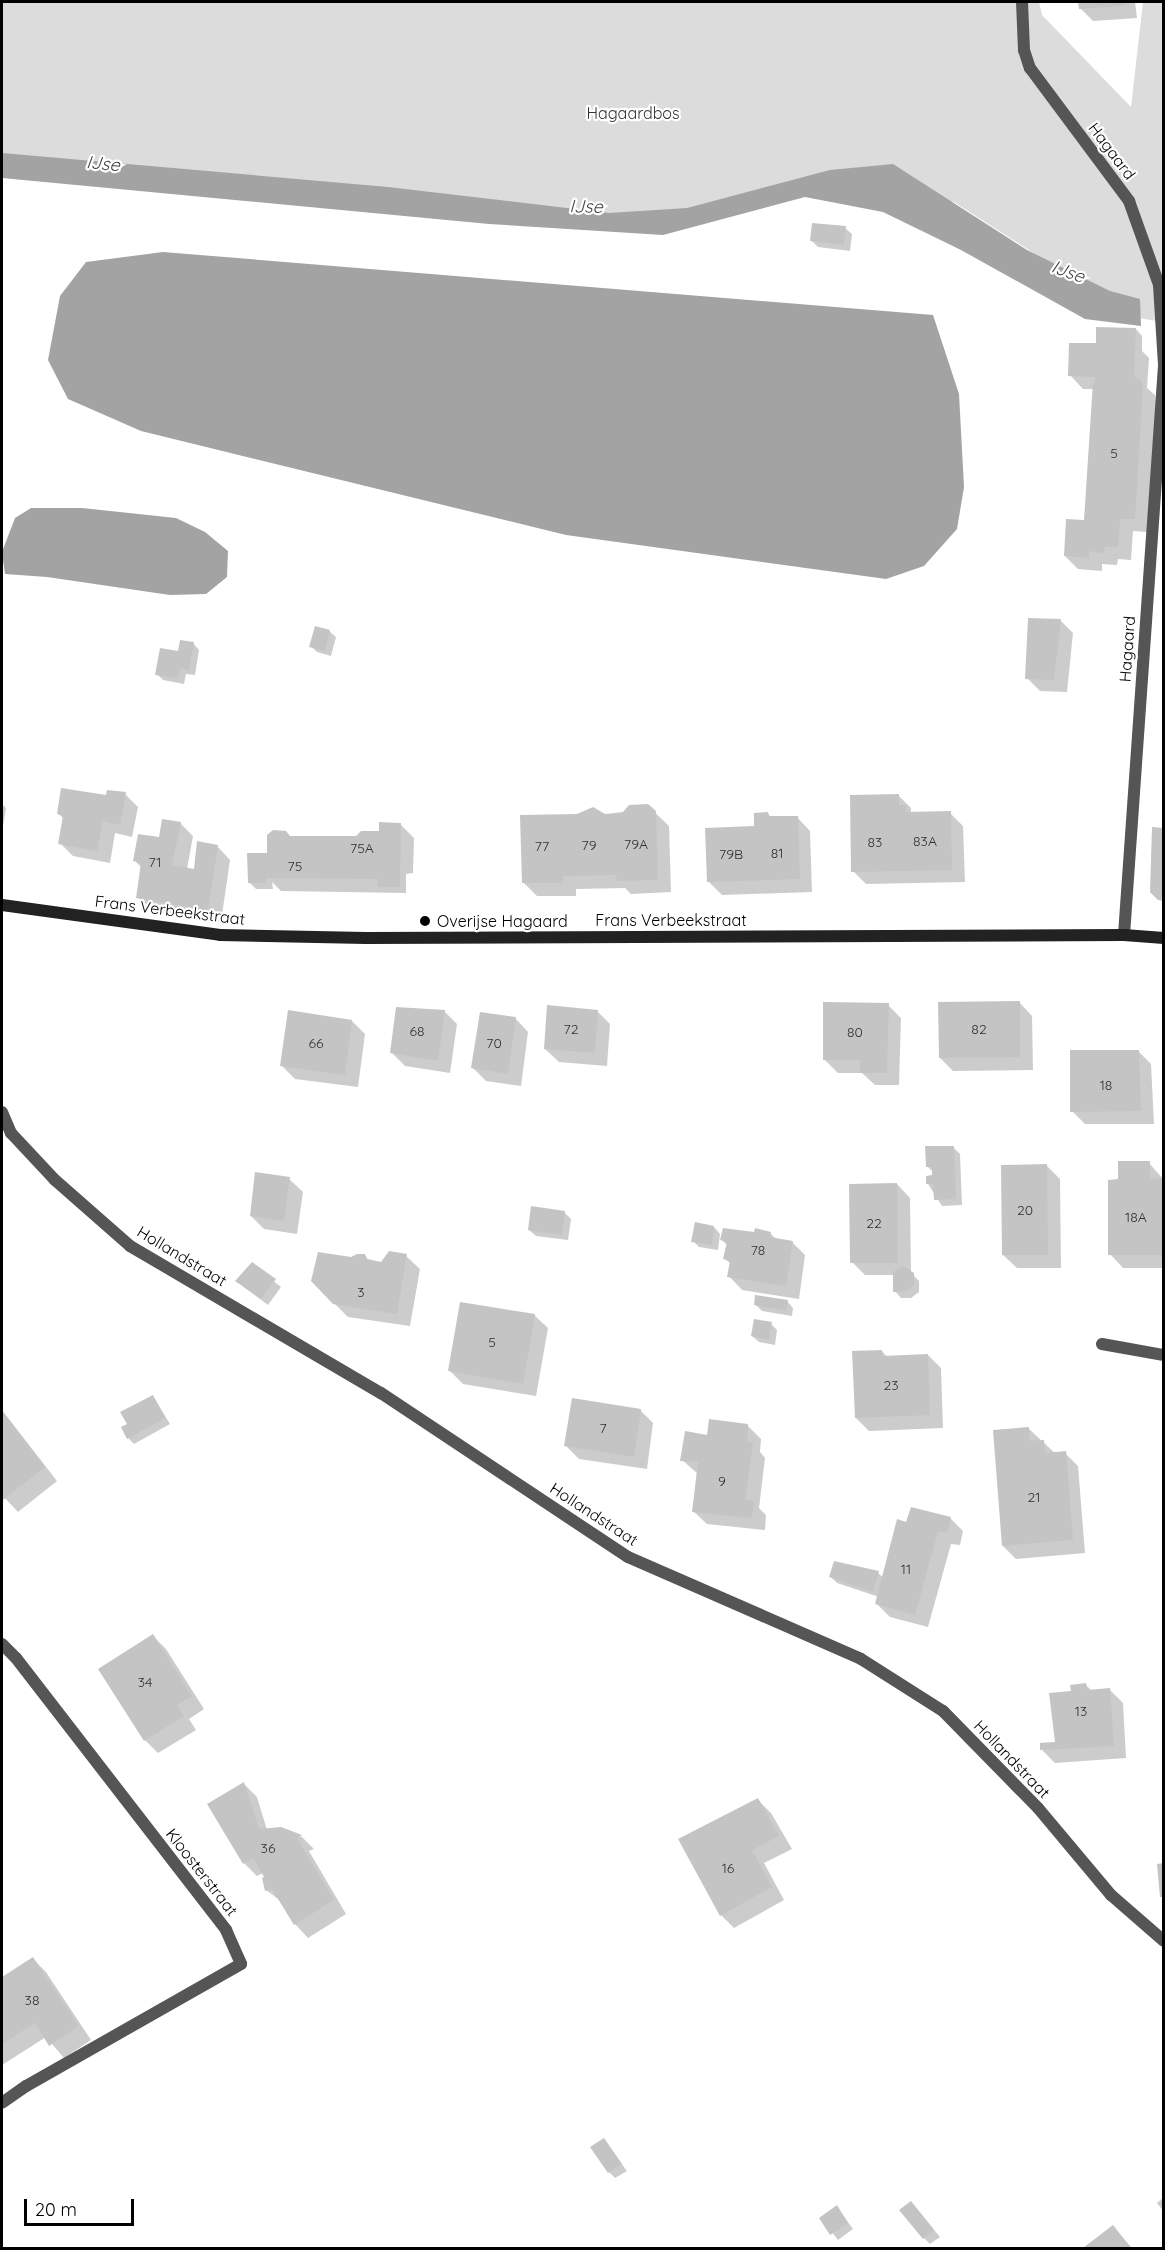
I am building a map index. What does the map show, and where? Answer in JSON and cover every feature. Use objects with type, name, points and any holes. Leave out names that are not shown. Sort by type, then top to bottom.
[{"type":"main road","name":"Frans Verbeekstraat","points":[[2,905],[220,935],[366,938],[1124,935],[1164,938]]},
{"type":"street","name":"Hagaard","points":[[1022,2],[1024,50],[1030,68],[1129,201],[1159,285],[1164,365],[1124,935]]},
{"type":"street","name":"Hollandstraat","points":[[2,1112],[11,1133],[55,1180],[130,1246],[381,1393],[628,1557],[861,1659],[943,1711],[1038,1808],[1111,1895],[1164,1941]]},
{"type":"street","points":[[1102,1344],[1164,1355]]},
{"type":"street","name":"Kloosterstraat","points":[[2,1644],[16,1658],[226,1930],[241,1964],[26,2086],[2,2103]]},
{"type":"green space","name":"Hagaardbos","points":[[2,2],[1039,2],[1042,15],[1131,107],[1143,2],[1163,2],[1163,322],[1133,317],[954,202],[793,192],[644,225],[2,171]]},
{"type":"water","name":"IJse","points":[[2,153],[388,187],[609,213],[687,208],[830,170],[893,164],[1027,250],[1110,291],[1140,299],[1141,326],[1085,319],[961,250],[883,212],[805,197],[663,235],[489,224],[2,178]]},
{"type":"water","points":[[163,252],[933,315],[959,394],[964,487],[957,529],[924,566],[886,579],[566,535],[141,431],[68,399],[48,360],[60,296],[86,262]]},
{"type":"water","points":[[31,508],[82,508],[176,518],[205,532],[228,551],[227,577],[206,594],[170,595],[47,577],[5,574],[2,552],[15,518]]},
{"type":"building","points":[[1078,2],[1124,2],[1125,6],[1079,9]]},
{"type":"building","points":[[812,223],[846,226],[844,245],[810,241]]},
{"type":"building","points":[[1096,327],[1136,328],[1134,376],[1142,381],[1143,387],[1135,519],[1120,519],[1118,547],[1105,547],[1104,553],[1089,551],[1089,558],[1064,556],[1066,519],[1084,520],[1093,382],[1095,383],[1095,377],[1068,376],[1069,343],[1096,343]]},
{"type":"building","points":[[1028,618],[1061,619],[1054,680],[1025,679]]},
{"type":"building","points":[[315,626],[330,630],[325,651],[309,647]]},
{"type":"building","points":[[180,640],[194,642],[189,670],[180,668],[178,678],[155,675],[160,648],[178,651]]},
{"type":"building","points":[[61,788],[106,795],[107,790],[126,792],[120,825],[103,821],[97,851],[58,844],[63,816],[57,814]]},
{"type":"building","points":[[899,794],[899,805],[906,805],[906,812],[951,811],[952,870],[851,872],[850,795]]},
{"type":"building","points":[[648,804],[656,811],[658,880],[617,881],[616,875],[563,876],[563,883],[522,883],[520,815],[577,814],[593,807],[605,814],[623,812],[629,805]]},
{"type":"building","points":[[768,812],[769,816],[798,816],[800,879],[707,882],[705,828],[754,826],[754,813]]},
{"type":"building","points":[[162,819],[181,822],[172,865],[194,869],[197,841],[218,845],[208,910],[136,898],[141,863],[133,861],[138,834],[159,837]]},
{"type":"building","points":[[379,822],[401,823],[400,887],[378,887],[378,879],[266,878],[267,883],[248,883],[247,853],[267,853],[267,835],[273,830],[286,831],[290,836],[356,836],[361,831],[379,831]]},
{"type":"building","points":[[1152,827],[1164,828],[1164,901],[1158,900],[1150,892]]},
{"type":"building","points":[[1020,1001],[1020,1057],[939,1058],[938,1002]]},
{"type":"building","points":[[823,1002],[889,1003],[887,1073],[860,1073],[860,1060],[823,1060]]},
{"type":"building","points":[[547,1005],[598,1010],[595,1053],[544,1049]]},
{"type":"building","points":[[396,1007],[445,1010],[438,1061],[390,1053]]},
{"type":"building","points":[[288,1010],[352,1020],[345,1075],[280,1066]]},
{"type":"building","points":[[480,1012],[516,1017],[508,1074],[471,1068]]},
{"type":"building","points":[[1070,1050],[1139,1050],[1141,1111],[1070,1112]]},
{"type":"building","points":[[925,1146],[954,1146],[956,1199],[934,1200],[933,1184],[926,1184],[926,1176],[932,1175],[932,1167],[926,1167]]},
{"type":"building","points":[[1118,1161],[1150,1161],[1150,1179],[1163,1178],[1163,1255],[1108,1255],[1108,1180],[1118,1179]]},
{"type":"building","points":[[1047,1164],[1048,1255],[1002,1255],[1001,1165]]},
{"type":"building","points":[[255,1172],[290,1177],[284,1221],[250,1216]]},
{"type":"building","points":[[897,1183],[898,1263],[850,1263],[849,1184]]},
{"type":"building","points":[[531,1206],[565,1211],[562,1235],[528,1230]]},
{"type":"building","points":[[695,1222],[714,1226],[712,1245],[691,1242]]},
{"type":"building","points":[[723,1228],[754,1232],[755,1228],[771,1232],[770,1237],[793,1241],[786,1286],[727,1277],[730,1261],[723,1259],[727,1242],[720,1240]]},
{"type":"building","points":[[389,1251],[407,1254],[397,1314],[333,1304],[311,1281],[318,1252],[351,1257],[365,1254],[367,1259],[381,1262]]},
{"type":"building","points":[[252,1262],[276,1279],[261,1299],[235,1281]]},
{"type":"building","points":[[903,1266],[914,1273],[914,1285],[904,1292],[893,1292],[893,1272]]},
{"type":"building","points":[[755,1295],[788,1300],[786,1311],[754,1305]]},
{"type":"building","points":[[460,1302],[535,1314],[523,1384],[448,1371]]},
{"type":"building","points":[[754,1319],[772,1322],[769,1340],[751,1336]]},
{"type":"building","points":[[882,1350],[882,1356],[928,1354],[930,1415],[855,1418],[852,1351]]},
{"type":"building","points":[[153,1395],[165,1418],[127,1439],[121,1427],[127,1424],[120,1412]]},
{"type":"building","points":[[572,1398],[641,1409],[634,1457],[564,1446]]},
{"type":"building","points":[[2,1411],[45,1467],[3,1500],[2,1497]]},
{"type":"building","points":[[709,1419],[748,1424],[747,1442],[753,1443],[745,1500],[754,1501],[752,1518],[692,1512],[698,1462],[680,1461],[685,1431],[707,1435]]},
{"type":"building","points":[[1029,1427],[1029,1441],[1044,1440],[1045,1453],[1066,1451],[1073,1540],[1002,1546],[993,1430]]},
{"type":"building","points":[[911,1507],[951,1517],[947,1533],[938,1531],[915,1615],[875,1604],[897,1519],[906,1522]]},
{"type":"building","points":[[834,1561],[879,1571],[873,1592],[829,1577]]},
{"type":"building","points":[[153,1634],[192,1696],[177,1705],[184,1716],[144,1741],[98,1669]]},
{"type":"building","points":[[1086,1683],[1087,1690],[1110,1688],[1114,1746],[1040,1750],[1040,1743],[1055,1742],[1049,1693],[1071,1691],[1070,1685]]},
{"type":"building","points":[[244,1782],[259,1829],[281,1827],[302,1835],[297,1838],[334,1900],[294,1925],[272,1889],[265,1891],[262,1878],[264,1877],[253,1858],[243,1864],[207,1804]]},
{"type":"building","points":[[758,1798],[779,1836],[752,1850],[772,1887],[720,1916],[678,1839]]},
{"type":"building","points":[[1164,1863],[1164,1897],[1160,1897],[1157,1864]]},
{"type":"building","points":[[33,1957],[79,2026],[49,2046],[35,2023],[2,2044],[2,1977]]},
{"type":"building","points":[[604,2138],[622,2164],[608,2173],[590,2147]]},
{"type":"building","points":[[911,2201],[934,2230],[923,2239],[899,2210]]},
{"type":"building","points":[[837,2205],[848,2223],[830,2235],[819,2218]]},
{"type":"building","points":[[1113,2225],[1131,2248],[1083,2248]]},
{"type":"place","name":"Overijse Hagaard","points":[[425,921]]}]
